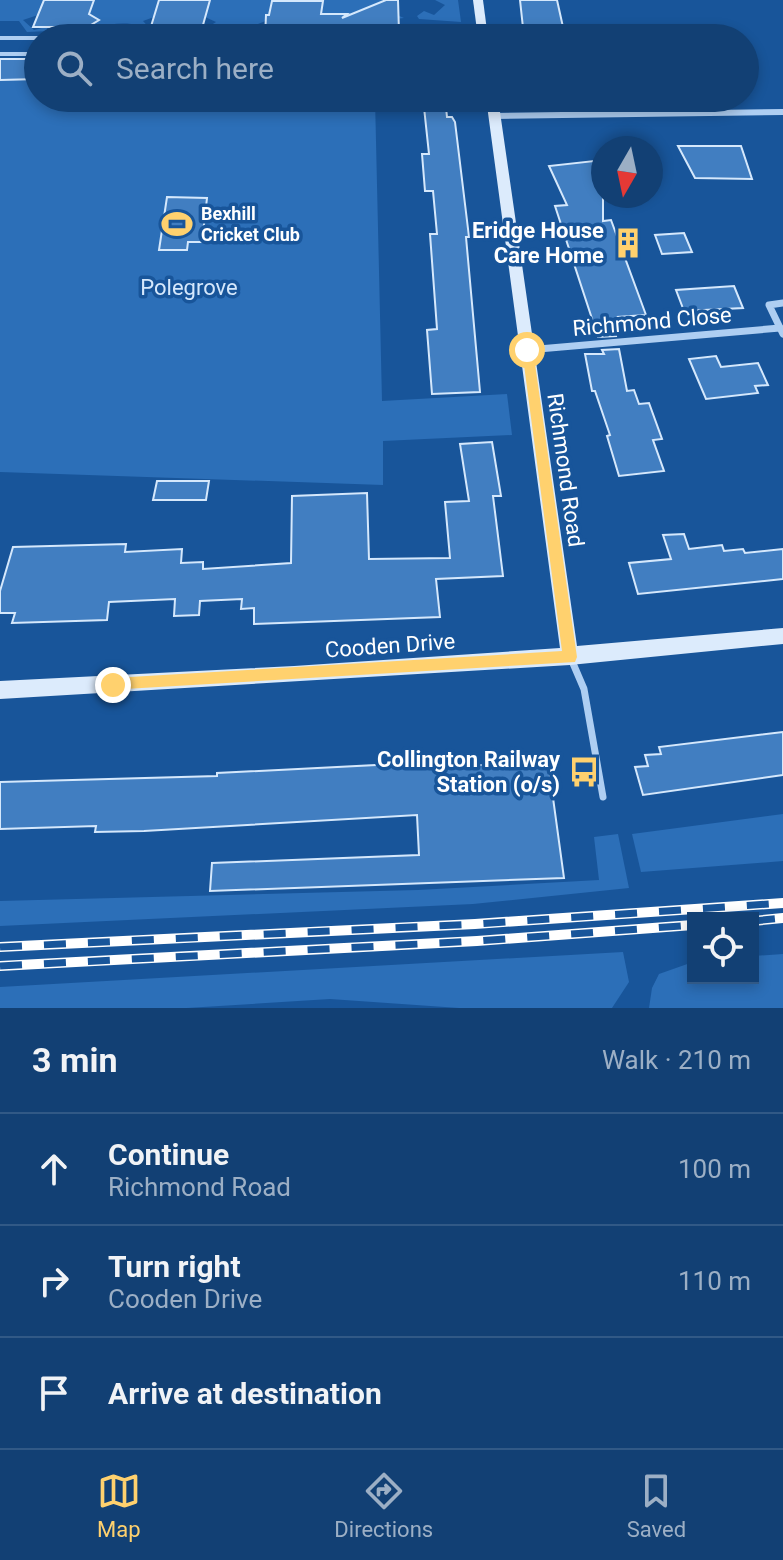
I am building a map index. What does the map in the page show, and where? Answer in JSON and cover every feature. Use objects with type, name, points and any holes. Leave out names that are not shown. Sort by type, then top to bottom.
[{"type":"main road","points":[[478,0],[481,24]]},
{"type":"main road","name":"Richmond Road","points":[[494,112],[570,657]]},
{"type":"main road","name":"Cooden Drive","points":[[0,690],[264,678],[570,657],[783,636]]},
{"type":"street","points":[[494,116],[783,112]]},
{"type":"street","name":"Richmond Close","points":[[527,350],[782,331],[769,305],[783,303]]},
{"type":"lane","points":[[0,38],[24,38]]},
{"type":"lane","points":[[0,54],[24,54]]},
{"type":"lane","points":[[570,657],[584,689],[603,797]]},
{"type":"green space","points":[[0,0],[44,0],[38,15],[23,20],[27,24],[24,24],[24,28],[19,21],[0,21]]},
{"type":"green space","points":[[94,0],[159,0],[154,17],[143,21],[146,24],[93,24],[98,21],[89,14]]},
{"type":"green space","points":[[210,0],[384,0],[374,5],[404,18],[330,24],[321,20],[322,1],[273,1],[268,20],[258,24],[213,24],[216,22],[205,17]]},
{"type":"green space","points":[[435,0],[458,0],[461,22],[419,19],[417,16],[424,11],[434,15],[445,5]]},
{"type":"green space","name":"Polegrove","points":[[0,68],[24,68],[24,112],[375,112],[382,401],[507,394],[512,435],[383,441],[383,485],[0,472]]},
{"type":"green space","points":[[783,814],[783,861],[641,872],[632,834]]},
{"type":"green space","points":[[618,834],[629,888],[473,904],[0,926],[0,901],[418,890],[599,880],[594,837]]},
{"type":"green space","points":[[623,952],[629,982],[612,1008],[459,1008],[330,999],[187,1008],[0,1008],[0,987]]},
{"type":"green space","points":[[783,954],[783,1008],[649,1008],[652,988],[659,974],[687,964],[687,984],[759,984],[759,956]]},
{"type":"building","points":[[44,0],[94,0],[89,14],[99,20],[92,24],[34,24]]},
{"type":"building","points":[[159,0],[210,0],[203,24],[152,24]]},
{"type":"building","points":[[386,0],[398,0],[399,24],[266,24],[272,1],[323,1],[321,14],[347,14],[342,18]]},
{"type":"building","points":[[520,0],[557,0],[562,24],[523,24]]},
{"type":"building","points":[[0,59],[24,59],[24,79],[0,80]]},
{"type":"building","points":[[424,112],[446,112],[447,117],[452,117],[455,122],[469,237],[466,237],[480,392],[432,394],[427,330],[437,329],[430,234],[437,234],[433,191],[425,191],[422,154],[429,154]]},
{"type":"building","points":[[678,146],[741,146],[752,179],[695,178]]},
{"type":"building","points":[[591,161],[591,208],[603,208],[603,221],[611,220],[646,315],[618,317],[623,329],[615,330],[616,336],[598,337],[555,206],[567,205],[549,166]]},
{"type":"building","name":"Bexhill Cricket Club","points":[[167,197],[207,198],[202,242],[188,242],[187,250],[159,250]]},
{"type":"building","points":[[684,233],[692,252],[662,254],[655,235]]},
{"type":"building","points":[[734,286],[743,308],[684,311],[676,290]]},
{"type":"building","points":[[619,349],[627,391],[634,390],[639,404],[649,403],[662,439],[653,440],[664,471],[619,476],[607,436],[610,435],[595,391],[592,391],[585,354],[604,354],[602,350]]},
{"type":"building","points":[[716,356],[721,367],[758,363],[768,385],[755,386],[758,393],[706,399],[689,359]]},
{"type":"building","points":[[492,442],[501,496],[493,496],[503,576],[436,579],[440,617],[254,624],[254,608],[241,609],[242,599],[200,601],[199,615],[174,616],[175,599],[109,602],[107,620],[12,623],[15,613],[0,613],[0,591],[13,547],[126,544],[125,552],[182,549],[181,563],[203,562],[203,569],[291,563],[292,496],[367,493],[369,559],[450,558],[445,502],[469,501],[460,444]]},
{"type":"building","points":[[157,481],[209,481],[206,500],[153,500]]},
{"type":"building","points":[[684,534],[689,549],[722,545],[724,551],[743,549],[745,553],[783,549],[783,579],[638,594],[629,563],[671,559],[663,535]]},
{"type":"building","points":[[783,732],[783,775],[643,795],[635,767],[648,766],[645,755],[661,754],[659,747]]},
{"type":"building","points":[[547,754],[564,878],[210,891],[212,863],[419,855],[417,815],[144,831],[95,832],[96,826],[0,829],[0,782],[217,776],[217,773],[415,763],[415,759],[448,759],[448,766],[519,764],[518,755]]},
{"type":"railway","points":[[0,947],[475,924],[783,903]]},
{"type":"railway","points":[[759,920],[783,918]]},
{"type":"railway","points":[[0,966],[477,941],[687,925]]},
{"type":"place","name":"Bexhill Cricket Club","points":[[177,224]]},
{"type":"place","name":"Eridge House Care Home","points":[[628,243]]},
{"type":"place","name":"Collington Railway Station (o/s)","points":[[584,772]]},
{"type":"route","points":[[113,685],[570,657],[527,350]]}]
